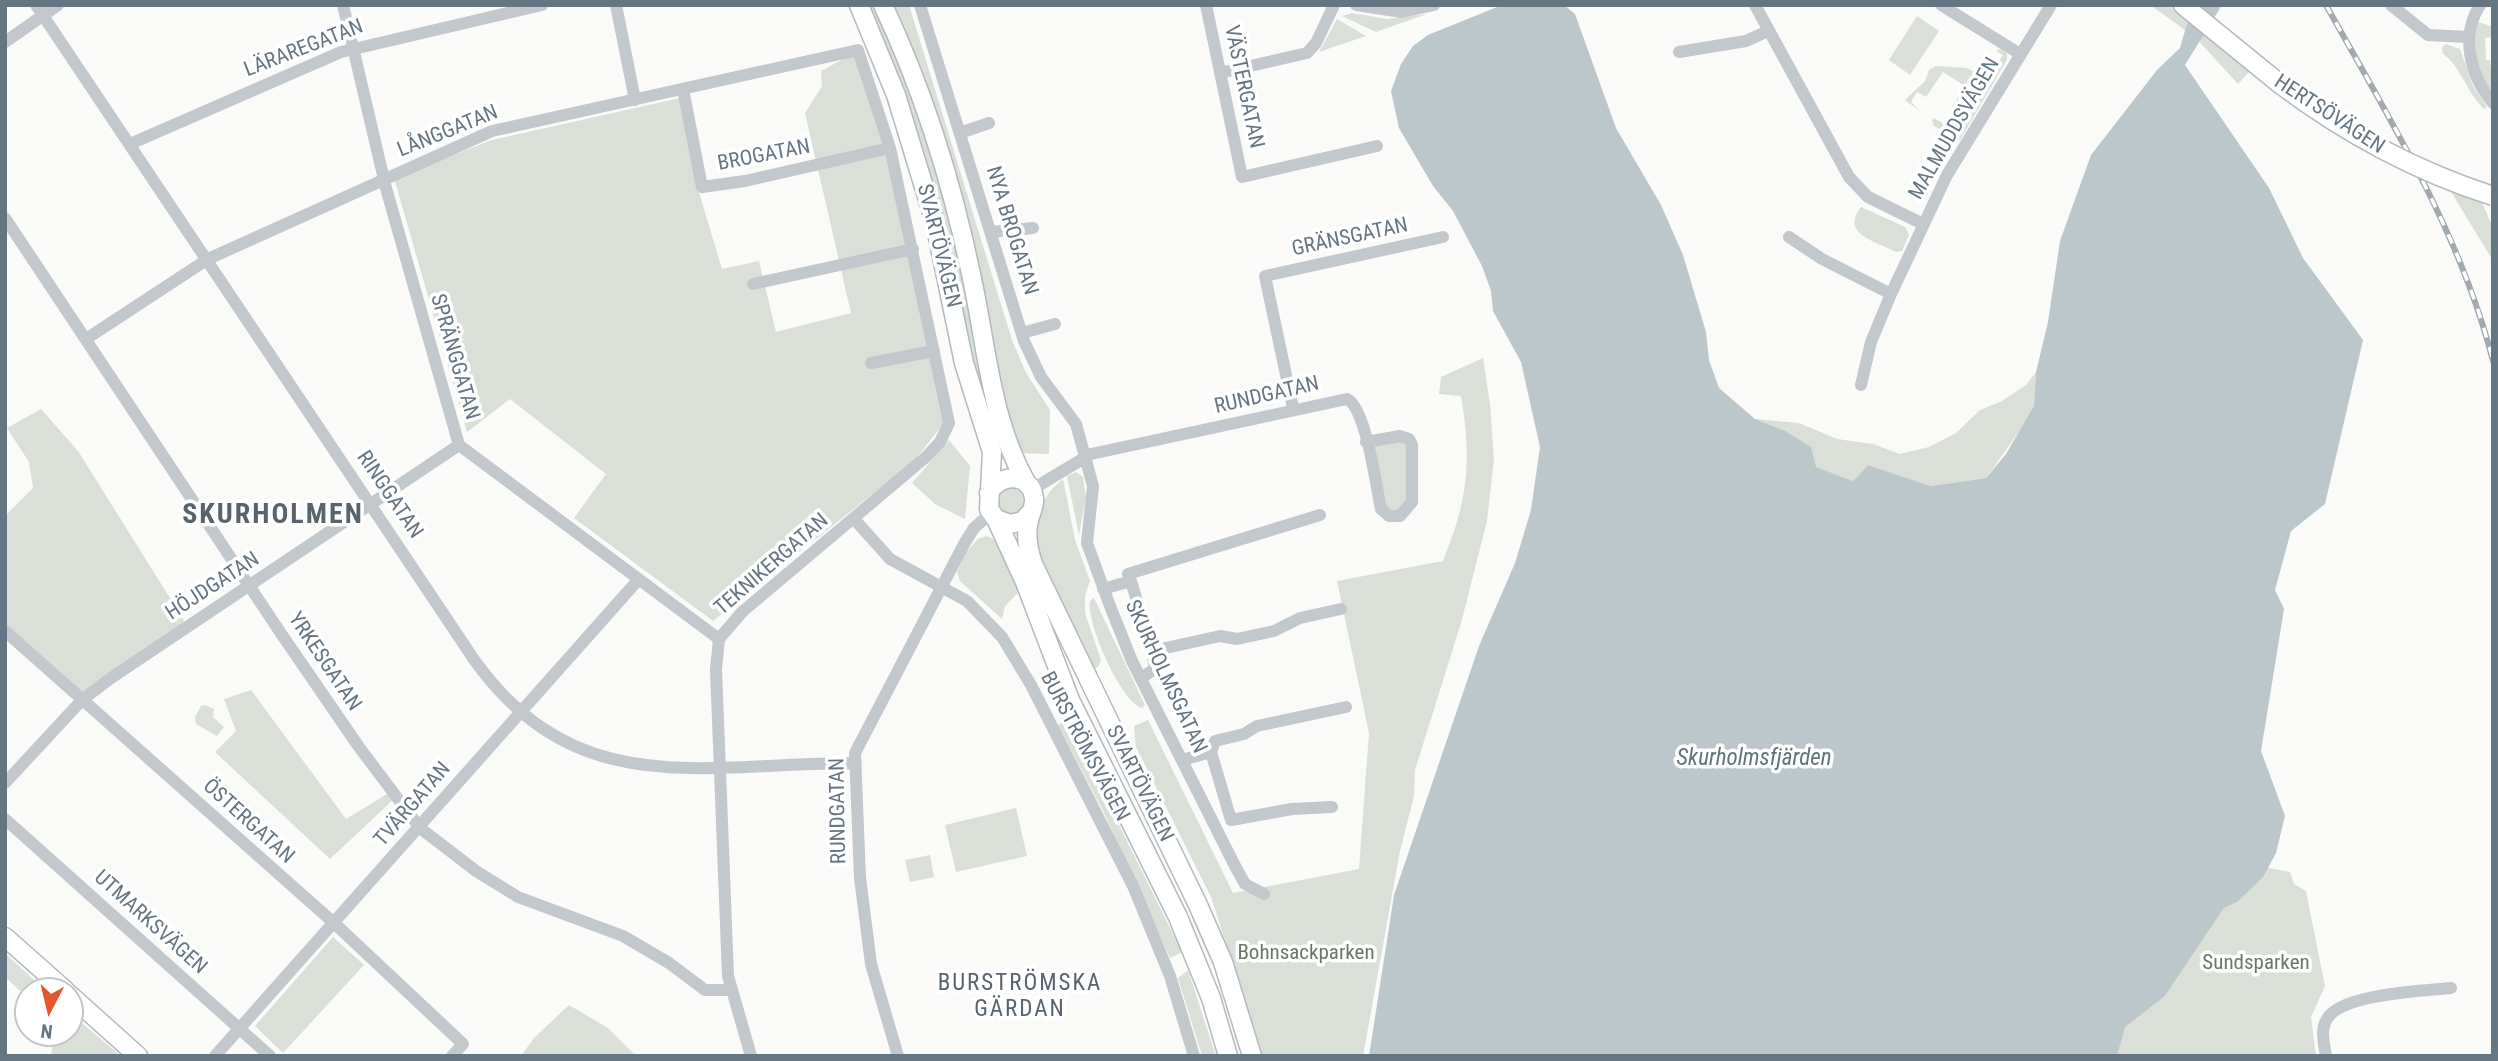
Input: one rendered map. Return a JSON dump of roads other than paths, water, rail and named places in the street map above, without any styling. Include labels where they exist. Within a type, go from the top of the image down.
[{"type":"main road","name":"SVARTÖVÄGEN","points":[[859,5],[896,95],[935,223],[964,362],[992,452],[989,493]]},
{"type":"main road","name":"SVARTÖVÄGEN","points":[[883,5],[941,159],[970,269],[1001,428],[1010,455],[1029,487]]},
{"type":"main road","name":"HERTSÖVÄGEN","points":[[2186,8],[2280,84],[2338,125],[2386,153],[2435,175],[2493,196]]},
{"type":"main road","points":[[1005,478],[1018,479],[1029,487],[1034,501],[1030,513],[1015,524],[994,516],[989,493],[995,483],[1005,478]]},
{"type":"main road","name":"SVARTÖVÄGEN","points":[[1030,513],[1027,542],[1033,564],[1203,916],[1237,999],[1252,1056]]},
{"type":"main road","name":"SVARTÖVÄGEN","points":[[994,516],[1025,582],[1044,639],[1075,712],[1178,917],[1211,998],[1228,1056]]},
{"type":"main road","points":[[5,937],[50,977]]},
{"type":"main road","points":[[84,1008],[138,1056]]},
{"type":"street","points":[[5,42],[39,10],[58,5]]},
{"type":"street","name":"SPRÄNGGATAN","points":[[343,5],[384,179],[459,445],[719,639]]},
{"type":"street","name":"LÄRAREGATAN","points":[[130,144],[353,48],[542,5]]},
{"type":"street","points":[[616,5],[635,100]]},
{"type":"street","name":"NYA BROGATAN","points":[[920,5],[1022,333],[1041,377],[1076,424],[1084,458]]},
{"type":"street","name":"VÄSTERGATAN","points":[[1206,5],[1242,177],[1377,146]]},
{"type":"street","points":[[1220,74],[1307,54],[1316,43],[1334,5]]},
{"type":"street","points":[[1356,5],[1395,12],[1434,5]]},
{"type":"street","name":"MALMUDDSVÄGEN","points":[[1755,5],[1859,190],[1923,224]]},
{"type":"street","name":"MALMUDDSVÄGEN","points":[[1941,5],[2021,54]]},
{"type":"street","name":"MALMUDDSVÄGEN","points":[[1861,385],[1871,342],[1923,224],[1954,163],[2051,5]]},
{"type":"street","points":[[2391,5],[2428,35],[2468,37]]},
{"type":"street","points":[[2480,5],[2468,37],[2479,83],[2493,103]]},
{"type":"street","name":"RINGGATAN","points":[[39,10],[475,661],[520,713],[562,742],[620,763],[667,769],[856,763]]},
{"type":"street","points":[[1679,52],[1746,41],[1768,31]]},
{"type":"street","name":"LÅNGGATAN","points":[[86,339],[208,259],[492,131],[858,50]]},
{"type":"street","name":"TEKNIKERGATAN","points":[[751,1056],[730,989],[719,767],[716,669],[719,639],[742,612],[855,520],[926,457],[946,432],[948,414],[890,148],[858,50]]},
{"type":"street","name":"BROGATAN","points":[[682,89],[702,187],[745,181],[890,148]]},
{"type":"street","points":[[960,133],[989,123]]},
{"type":"street","name":"YRKESGATAN","points":[[5,218],[359,747],[420,828],[476,872],[518,897],[630,939],[705,990],[730,989]]},
{"type":"street","points":[[991,232],[1034,228]]},
{"type":"street","name":"GRÄNSGATAN","points":[[1293,408],[1265,276],[1443,237]]},
{"type":"street","points":[[1789,237],[1822,259],[1891,294]]},
{"type":"street","points":[[753,284],[913,249]]},
{"type":"street","points":[[1022,333],[1055,324]]},
{"type":"street","points":[[871,363],[934,351]]},
{"type":"street","name":"RUNDGATAN","points":[[1029,487],[1084,458],[1342,398],[1352,401],[1360,414],[1366,443],[1381,509],[1394,517],[1405,513],[1413,490],[1413,460],[1409,439],[1399,436],[1366,443]]},
{"type":"street","name":"HÖJDGATAN","points":[[5,783],[82,700],[168,639],[251,587],[459,445]]},
{"type":"street","name":"SKURHOLMSGATAN","points":[[1084,458],[1093,486],[1087,543],[1103,589],[1141,678],[1245,884],[1264,894]]},
{"type":"street","points":[[1141,678],[1155,669],[1153,651],[1128,574],[1320,515]]},
{"type":"street","name":"RUNDGATAN","points":[[898,1056],[871,964],[860,878],[855,753],[862,735],[974,528],[994,516]]},
{"type":"street","name":"BURSTRÖMSVÄGEN","points":[[855,520],[890,559],[967,601],[988,619],[1031,685],[1137,894],[1170,976],[1194,1056]]},
{"type":"street","name":"TVÄRGATAN","points":[[215,1056],[639,579]]},
{"type":"street","points":[[1103,589],[1131,581]]},
{"type":"street","points":[[1153,651],[1220,636],[1237,639],[1300,618],[1341,609]]},
{"type":"street","name":"ÖSTERGATAN","points":[[5,631],[334,923],[463,1044],[452,1056]]},
{"type":"street","points":[[1332,807],[1292,809],[1234,821],[1227,808],[1211,752],[1215,741],[1244,734],[1257,726],[1346,707]]},
{"type":"street","points":[[1182,760],[1211,752]]},
{"type":"street","points":[[1209,814],[1227,808]]},
{"type":"street","name":"UTMARKSVÄGEN","points":[[5,819],[270,1056]]},
{"type":"street","points":[[2326,1056],[2323,1032],[2327,1018],[2342,1004],[2451,988]]},
{"type":"water","name":"Skurholmsfjärden","points":[[1502,5],[1564,5],[1575,14],[1616,128],[1661,205],[1683,255],[1706,332],[1709,360],[1719,388],[1755,419],[1785,431],[1811,447],[1816,467],[1853,481],[1868,465],[1931,486],[1986,478],[2006,454],[2034,406],[2036,372],[2048,322],[2060,241],[2091,155],[2157,70],[2180,48],[2186,27],[2199,5],[2222,5],[2185,65],[2269,188],[2303,258],[2363,340],[2325,504],[2291,531],[2275,590],[2284,609],[2261,751],[2285,816],[2276,853],[2263,877],[2237,902],[2224,908],[2165,996],[2125,1027],[2117,1056],[1369,1056],[1394,895],[1479,646],[1515,563],[1531,510],[1540,447],[1521,362],[1493,311],[1491,291],[1482,266],[1453,211],[1433,186],[1399,128],[1391,91],[1401,64],[1413,46],[1428,35]]},
{"type":"railway","points":[[2326,5],[2398,134],[2443,222],[2479,313],[2493,361]]},
{"type":"district","name":"SKURHOLMEN","points":[[273,516]]},
{"type":"district","name":"BURSTRÖMSKA GÄRDAN","points":[[1020,997]]},
{"type":"park label","name":"Bohnsackparken","points":[[1306,954]]},
{"type":"park label","name":"Sundsparken","points":[[2256,964]]}]
